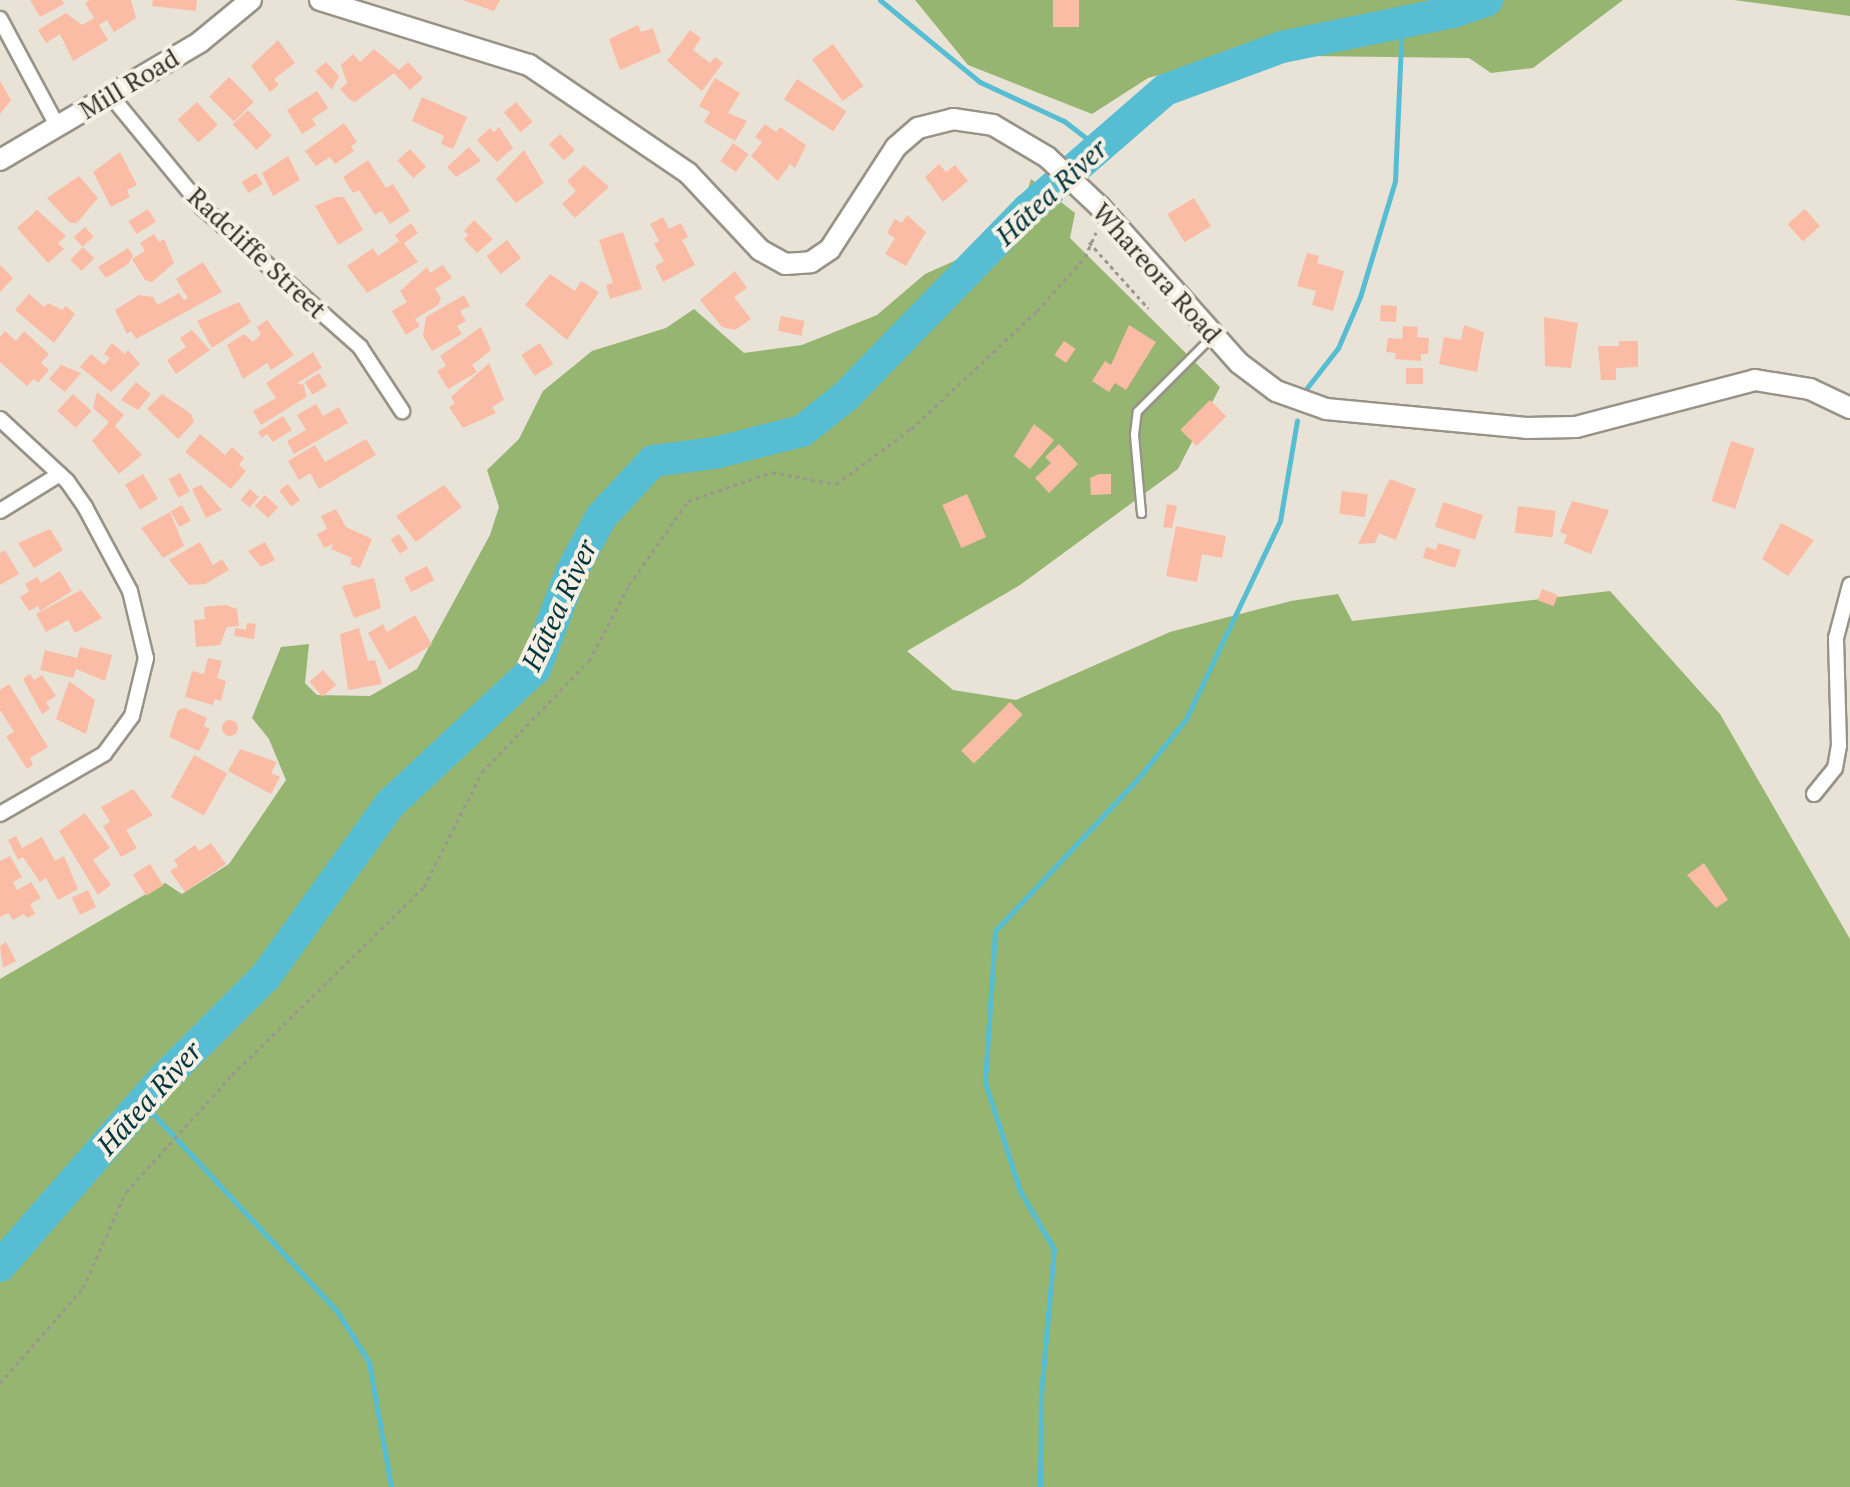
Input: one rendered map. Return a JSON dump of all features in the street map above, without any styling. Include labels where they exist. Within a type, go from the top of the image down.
[{"type":"street","name":"Mill Road","points":[[0,160],[200,42],[251,0]]},
{"type":"street","name":"Whareora Road","points":[[320,0],[529,65],[688,173],[760,250],[785,264],[811,262],[830,249],[896,147],[929,123],[982,122],[1018,136],[1047,157],[1100,207],[1213,336],[1276,391],[1359,414],[1576,427],[1755,380],[1810,389],[1850,408]]},
{"type":"street","points":[[0,19],[58,127]]},
{"type":"street","name":"Radcliffe Street","points":[[111,96],[203,208],[360,347],[402,411]]},
{"type":"street","points":[[0,419],[60,474],[85,507],[134,602],[145,647],[143,685],[132,716],[104,754],[0,814]]},
{"type":"street","points":[[0,511],[46,487],[60,474]]},
{"type":"street","points":[[1814,794],[1835,768],[1836,638],[1850,585]]},
{"type":"lane","points":[[1141,513],[1134,434],[1137,411],[1213,336]]},
{"type":"path","points":[[0,1383],[83,1288],[126,1192],[177,1135],[424,887],[482,772],[589,661],[629,585],[688,501],[772,472],[836,484],[911,429],[1037,311],[1085,257],[1089,242],[1098,231]]},
{"type":"path","points":[[1089,242],[1148,308]]},
{"type":"green space","points":[[915,0],[1623,0],[1533,68],[1491,73],[1469,58],[1236,55],[1148,78],[1092,114],[968,65]]},
{"type":"green space","points":[[1734,0],[1850,0],[1850,16]]},
{"type":"green space","points":[[1031,179],[1075,213],[1070,238],[1220,387],[1178,469],[1020,585],[907,651],[953,690],[1016,700],[1170,632],[1291,601],[1338,594],[1352,621],[1610,591],[1720,714],[1850,939],[1850,1487],[0,1487],[0,979],[165,883],[182,894],[229,864],[286,780],[269,739],[252,718],[281,647],[309,644],[305,683],[317,695],[370,696],[417,669],[490,535],[499,507],[487,470],[519,439],[543,391],[592,351],[666,328],[694,309],[744,353],[802,345],[877,315],[925,274],[961,258],[1027,192]]},
{"type":"building","points":[[30,0],[62,0],[64,4],[40,17]]},
{"type":"building","points":[[90,0],[131,0],[136,18],[114,32],[107,20],[99,25],[108,40],[73,61],[60,34],[46,43],[38,30],[66,13],[82,25],[94,18],[85,3]]},
{"type":"building","points":[[153,0],[197,0],[196,11],[152,6]]},
{"type":"building","points":[[462,0],[500,0],[494,11]]},
{"type":"building","points":[[1053,0],[1079,0],[1079,27],[1053,27]]},
{"type":"building","points":[[638,25],[641,32],[653,28],[661,52],[620,70],[609,39]]},
{"type":"building","points":[[690,30],[701,38],[693,50],[710,63],[715,57],[723,63],[702,91],[667,61]]},
{"type":"building","points":[[278,40],[295,63],[274,79],[279,85],[270,92],[251,66]]},
{"type":"building","points":[[833,44],[864,86],[843,101],[812,59]]},
{"type":"building","points":[[374,49],[399,70],[408,62],[423,78],[410,90],[394,73],[355,102],[350,100],[340,89],[347,83],[341,65],[353,54],[360,62]]},
{"type":"building","points":[[326,62],[339,76],[332,90],[315,71]]},
{"type":"building","points":[[229,77],[254,102],[234,122],[209,97]]},
{"type":"building","points":[[715,78],[740,93],[728,113],[747,121],[735,141],[704,122],[710,112],[699,106]]},
{"type":"building","points":[[797,79],[846,111],[833,131],[784,99]]},
{"type":"building","points":[[0,81],[11,100],[0,114]]},
{"type":"building","points":[[317,91],[328,108],[312,119],[316,125],[302,134],[287,110]]},
{"type":"building","points":[[422,97],[467,117],[453,149],[441,144],[444,136],[412,121]]},
{"type":"building","points":[[197,102],[218,125],[198,142],[178,119]]},
{"type":"building","points":[[516,102],[533,122],[520,132],[504,112]]},
{"type":"building","points":[[248,110],[272,136],[257,150],[233,124]]},
{"type":"building","points":[[344,123],[357,142],[351,146],[354,151],[335,164],[330,157],[316,166],[305,151]]},
{"type":"building","points":[[765,124],[776,132],[780,127],[806,145],[795,168],[790,164],[778,181],[751,156],[762,142],[755,137]]},
{"type":"building","points":[[499,127],[513,148],[497,162],[477,140],[490,128],[494,132]]},
{"type":"building","points":[[560,134],[575,150],[564,160],[549,144]]},
{"type":"building","points":[[733,143],[749,154],[736,172],[720,161]]},
{"type":"building","points":[[469,147],[481,161],[456,177],[447,167]]},
{"type":"building","points":[[410,149],[426,167],[413,178],[397,160]]},
{"type":"building","points":[[524,150],[544,183],[516,203],[496,179]]},
{"type":"building","points":[[120,152],[137,185],[127,190],[130,197],[111,207],[93,172]]},
{"type":"building","points":[[288,156],[300,180],[273,196],[262,173]]},
{"type":"building","points":[[368,160],[386,188],[393,184],[410,211],[390,224],[382,211],[375,215],[359,190],[353,193],[343,177]]},
{"type":"building","points":[[939,164],[946,172],[955,165],[968,181],[943,202],[925,177]]},
{"type":"building","points":[[584,165],[609,187],[575,218],[562,204],[576,191],[567,181]]},
{"type":"building","points":[[256,173],[263,184],[248,193],[242,182]]},
{"type":"building","points":[[79,176],[98,198],[77,223],[70,223],[47,198]]},
{"type":"building","points":[[344,197],[363,230],[338,245],[315,206]]},
{"type":"building","points":[[1194,198],[1211,226],[1184,242],[1167,214]]},
{"type":"building","points":[[148,209],[156,222],[136,234],[128,221]]},
{"type":"building","points":[[1805,209],[1820,226],[1803,241],[1788,224]]},
{"type":"building","points":[[37,210],[66,236],[58,243],[64,249],[48,263],[17,228]]},
{"type":"building","points":[[907,215],[926,232],[906,266],[885,254],[895,238],[887,233],[895,219],[902,223]]},
{"type":"building","points":[[663,217],[669,229],[681,223],[688,237],[682,240],[695,265],[663,282],[655,266],[664,261],[654,244],[659,241],[650,224]]},
{"type":"building","points":[[474,220],[493,239],[477,253],[464,239],[468,235],[464,231]]},
{"type":"building","points":[[411,223],[418,233],[404,243],[418,262],[367,293],[347,266],[373,248],[378,256],[399,241],[395,235]]},
{"type":"building","points":[[85,227],[94,237],[83,247],[74,237]]},
{"type":"building","points":[[623,232],[642,289],[610,299],[606,285],[613,283],[599,240]]},
{"type":"building","points":[[154,234],[159,242],[164,239],[174,263],[152,282],[145,280],[132,259],[145,251],[140,243]]},
{"type":"building","points":[[507,240],[521,258],[501,274],[487,256]]},
{"type":"building","points":[[83,247],[94,258],[82,271],[70,260]]},
{"type":"building","points":[[128,248],[133,256],[128,264],[106,278],[98,267]]},
{"type":"building","points":[[1307,253],[1319,256],[1317,263],[1344,271],[1333,311],[1312,305],[1316,291],[1297,286]]},
{"type":"building","points":[[203,262],[222,292],[136,339],[131,331],[127,334],[115,310],[139,295],[153,297],[158,305],[179,293],[184,300],[188,298],[176,279]]},
{"type":"building","points":[[0,265],[13,278],[0,292]]},
{"type":"building","points":[[443,265],[452,278],[435,289],[441,298],[438,305],[415,319],[420,326],[406,335],[392,311],[407,302],[400,291],[427,267],[430,273]]},
{"type":"building","points":[[735,271],[747,288],[734,297],[751,319],[735,330],[722,327],[700,300]]},
{"type":"building","points":[[550,274],[575,291],[581,281],[599,292],[567,340],[525,305]]},
{"type":"building","points":[[29,294],[44,307],[48,303],[62,310],[66,306],[75,314],[54,343],[15,310]]},
{"type":"building","points":[[464,295],[470,306],[460,311],[466,321],[457,326],[462,334],[432,351],[423,336],[426,317]]},
{"type":"building","points":[[239,302],[251,322],[212,348],[197,321]]},
{"type":"building","points":[[1381,305],[1397,306],[1396,322],[1380,321]]},
{"type":"building","points":[[781,316],[804,321],[801,336],[778,331]]},
{"type":"building","points":[[1544,317],[1578,323],[1571,368],[1545,366]]},
{"type":"building","points":[[267,320],[294,355],[271,370],[267,363],[243,379],[227,345],[244,334],[253,342],[261,334],[257,327]]},
{"type":"building","points":[[1129,325],[1156,342],[1126,390],[1115,383],[1109,392],[1092,381],[1105,361],[1111,365]]},
{"type":"building","points":[[1464,325],[1484,332],[1477,372],[1439,364],[1444,337],[1461,340]]},
{"type":"building","points":[[1403,326],[1418,327],[1417,337],[1429,338],[1428,354],[1421,354],[1421,361],[1395,359],[1396,353],[1386,352],[1388,338],[1402,339]]},
{"type":"building","points":[[481,327],[491,350],[472,365],[477,372],[448,389],[437,371],[446,366],[440,356]]},
{"type":"building","points":[[192,330],[210,350],[176,374],[167,360],[186,347],[180,338]]},
{"type":"building","points":[[5,331],[16,341],[24,331],[49,354],[41,363],[49,370],[38,383],[34,379],[27,386],[0,362],[0,337]]},
{"type":"building","points":[[1064,341],[1076,349],[1066,363],[1054,355]]},
{"type":"building","points":[[1619,341],[1638,341],[1638,367],[1616,368],[1616,380],[1601,380],[1598,346],[1619,346]]},
{"type":"building","points":[[112,343],[125,354],[128,350],[140,364],[111,392],[80,367],[91,354],[104,365],[110,358],[104,354]]},
{"type":"building","points":[[540,343],[553,364],[535,376],[521,355]]},
{"type":"building","points":[[313,352],[322,368],[297,383],[304,385],[306,397],[261,425],[253,411],[276,398],[266,383]]},
{"type":"building","points":[[489,363],[504,400],[492,407],[496,413],[463,428],[449,407],[455,403],[451,397]]},
{"type":"building","points":[[61,365],[81,373],[65,392],[49,379]]},
{"type":"building","points":[[1406,368],[1423,368],[1423,384],[1406,384]]},
{"type":"building","points":[[319,373],[327,386],[313,395],[305,382]]},
{"type":"building","points":[[136,382],[151,394],[138,410],[121,400]]},
{"type":"building","points":[[97,392],[124,415],[115,426],[142,455],[119,474],[92,441],[109,422],[93,408]]},
{"type":"building","points":[[73,394],[91,411],[76,428],[57,411]]},
{"type":"building","points":[[162,394],[191,414],[194,422],[178,439],[147,409]]},
{"type":"building","points":[[1210,400],[1226,416],[1197,446],[1180,430]]},
{"type":"building","points":[[316,404],[323,416],[339,407],[348,423],[294,454],[287,441],[306,430],[297,415]]},
{"type":"building","points":[[283,416],[292,430],[273,442],[267,434],[262,438],[258,432]]},
{"type":"building","points":[[1034,424],[1054,440],[1030,469],[1014,456]]},
{"type":"building","points":[[200,434],[225,455],[232,447],[244,458],[239,465],[246,471],[231,489],[185,452]]},
{"type":"building","points":[[366,439],[376,455],[319,489],[310,473],[299,480],[288,461],[315,445],[325,462]]},
{"type":"building","points":[[1731,441],[1755,449],[1735,509],[1712,501]]},
{"type":"building","points":[[1059,444],[1078,464],[1049,493],[1035,478],[1051,463],[1045,457]]},
{"type":"building","points":[[180,473],[190,492],[178,498],[169,479]]},
{"type":"building","points":[[143,474],[158,499],[140,510],[125,485]]},
{"type":"building","points":[[1111,474],[1111,494],[1091,495],[1090,478]]},
{"type":"building","points":[[1390,479],[1416,489],[1396,540],[1379,533],[1375,543],[1358,544]]},
{"type":"building","points":[[288,484],[300,500],[291,507],[279,491]]},
{"type":"building","points":[[201,485],[222,510],[206,518],[192,489]]},
{"type":"building","points":[[444,485],[462,507],[416,542],[396,516]]},
{"type":"building","points":[[250,489],[259,497],[250,507],[241,499]]},
{"type":"building","points":[[1342,491],[1368,494],[1365,517],[1339,514]]},
{"type":"building","points":[[967,494],[986,537],[961,548],[942,505]]},
{"type":"building","points":[[265,495],[278,507],[268,518],[255,506]]},
{"type":"building","points":[[1572,501],[1609,510],[1591,554],[1564,543],[1567,535],[1560,532]]},
{"type":"building","points":[[1443,502],[1483,515],[1475,540],[1435,527]]},
{"type":"building","points":[[1167,504],[1177,506],[1172,528],[1163,527]]},
{"type":"building","points":[[182,505],[191,521],[179,527],[171,511]]},
{"type":"building","points":[[1518,506],[1556,511],[1552,537],[1515,533]]},
{"type":"building","points":[[336,509],[346,527],[372,539],[360,568],[350,564],[352,558],[331,549],[333,544],[324,548],[317,534],[327,529],[321,516]]},
{"type":"building","points":[[170,512],[184,546],[163,558],[141,528]]},
{"type":"building","points":[[1781,523],[1814,540],[1788,576],[1762,559]]},
{"type":"building","points":[[1176,526],[1226,536],[1222,558],[1202,554],[1197,582],[1166,576]]},
{"type":"building","points":[[50,529],[63,550],[34,568],[18,543]]},
{"type":"building","points":[[399,534],[408,548],[400,554],[391,539]]},
{"type":"building","points":[[200,542],[213,565],[222,559],[229,570],[205,584],[189,585],[169,560]]},
{"type":"building","points":[[265,542],[275,560],[261,567],[248,551]]},
{"type":"building","points":[[1438,543],[1461,550],[1455,568],[1423,558],[1426,547],[1436,550]]},
{"type":"building","points":[[5,550],[19,574],[0,585],[0,553]]},
{"type":"building","points":[[427,566],[434,580],[411,592],[404,578]]},
{"type":"building","points":[[60,571],[72,591],[40,611],[38,606],[29,611],[20,597],[29,591],[25,584],[37,577],[41,583]]},
{"type":"building","points":[[374,578],[381,608],[354,618],[342,586]]},
{"type":"building","points":[[1542,589],[1558,595],[1554,606],[1538,600]]},
{"type":"building","points":[[81,590],[102,618],[75,633],[68,620],[46,632],[36,614]]},
{"type":"building","points":[[226,605],[237,609],[239,626],[227,627],[220,645],[196,647],[194,620],[205,619],[204,607]]},
{"type":"building","points":[[415,615],[432,645],[389,670],[368,633],[383,624],[387,632]]},
{"type":"building","points":[[247,623],[256,624],[254,639],[234,636],[235,628],[246,630]]},
{"type":"building","points":[[359,628],[368,661],[375,660],[382,684],[348,690],[340,634]]},
{"type":"building","points":[[80,647],[112,655],[105,681],[76,669],[73,678],[40,670],[45,650],[77,658]]},
{"type":"building","points":[[208,658],[222,661],[217,678],[226,681],[221,701],[215,699],[213,705],[185,697],[192,671],[204,674]]},
{"type":"building","points":[[323,670],[336,685],[323,697],[309,682]]},
{"type":"building","points":[[30,674],[34,680],[42,675],[56,696],[46,702],[50,709],[42,714],[23,679]]},
{"type":"building","points":[[69,681],[95,700],[86,734],[56,719]]},
{"type":"building","points":[[9,684],[48,747],[30,758],[33,765],[27,769],[6,736],[14,732],[0,710],[0,690]]},
{"type":"building","points":[[1010,702],[1023,715],[974,764],[961,751]]},
{"type":"building","points":[[185,708],[207,718],[204,726],[210,729],[199,751],[169,737],[178,710]]},
{"type":"building","points":[[227,720],[233,720],[238,728],[236,734],[227,736],[222,731],[222,725]]},
{"type":"building","points":[[240,749],[277,762],[271,773],[280,777],[271,794],[228,771]]},
{"type":"building","points":[[194,755],[227,773],[204,815],[171,797]]},
{"type":"building","points":[[133,789],[153,815],[126,830],[137,848],[121,857],[103,826],[110,822],[101,807]]},
{"type":"building","points":[[85,813],[110,848],[93,860],[111,885],[98,895],[59,831]]},
{"type":"building","points":[[16,836],[22,848],[42,837],[55,861],[64,856],[78,889],[58,900],[46,878],[40,882],[23,857],[18,860],[8,840]]},
{"type":"building","points":[[211,843],[226,864],[185,892],[170,871],[178,866],[174,860],[195,845],[199,851]]},
{"type":"building","points":[[10,856],[22,877],[13,882],[17,890],[31,882],[41,898],[30,904],[35,914],[27,918],[24,914],[13,920],[8,913],[0,917],[0,861]]},
{"type":"building","points":[[1704,863],[1728,900],[1716,908],[1687,875]]},
{"type":"building","points":[[150,864],[163,885],[146,896],[133,875]]},
{"type":"building","points":[[88,890],[96,907],[80,915],[72,898]]},
{"type":"building","points":[[6,942],[16,961],[3,968],[0,946]]},
{"type":"waterway","points":[[880,0],[980,82],[1064,121],[1099,148]]},
{"type":"waterway","name":"Hātea River","points":[[0,1266],[165,1077],[266,976],[390,804],[535,669],[571,573],[601,517],[653,461],[715,453],[802,431],[846,396],[1027,210],[1165,90],[1282,47],[1453,12],[1487,0]]},
{"type":"waterway","points":[[1306,389],[1338,348],[1360,297],[1395,181],[1402,22]]},
{"type":"waterway","points":[[1040,1487],[1041,1394],[1054,1249],[1020,1191],[985,1082],[995,931],[1136,781],[1186,719],[1280,521],[1297,420]]},
{"type":"waterway","points":[[143,1103],[337,1311],[369,1362],[391,1487]]}]
